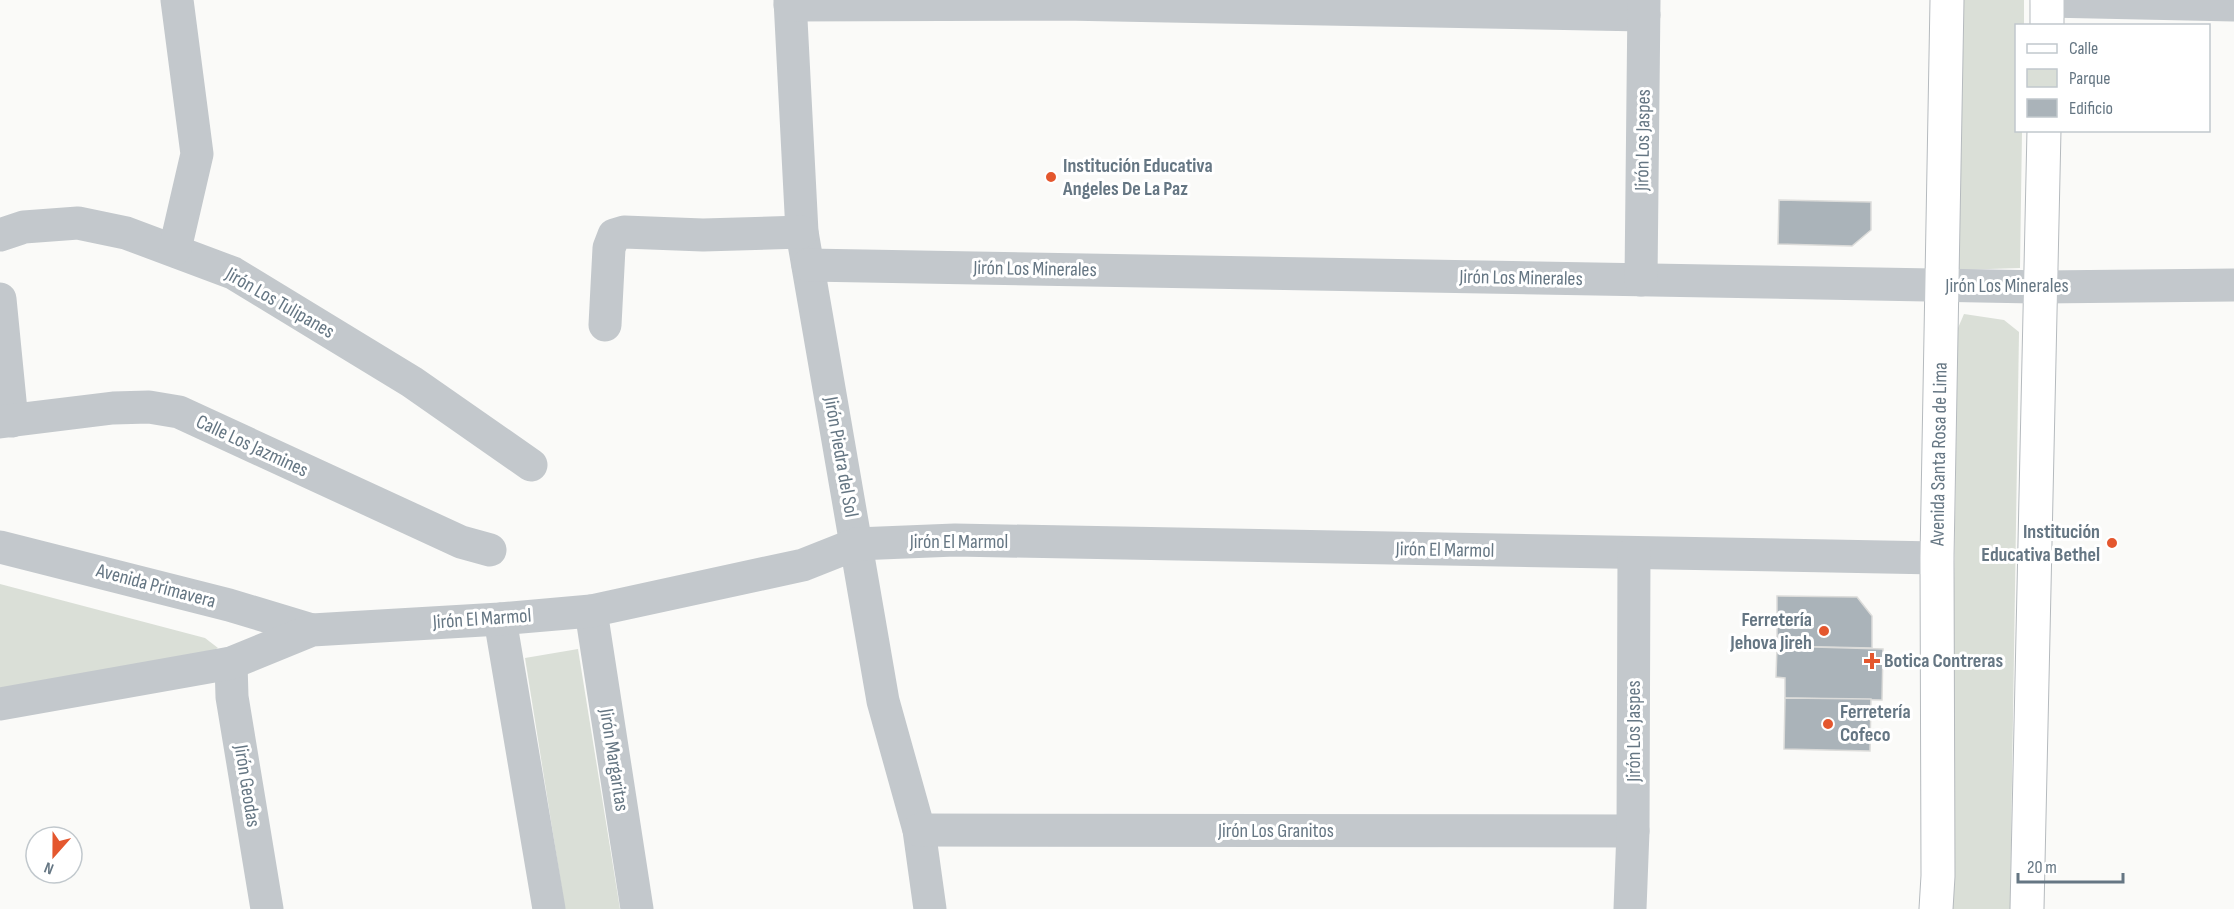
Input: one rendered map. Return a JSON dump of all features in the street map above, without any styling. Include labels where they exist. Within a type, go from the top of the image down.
[{"type":"main road","name":"Avenida Santa Rosa de Lima","points":[[1936,909],[1938,876],[1937,558],[1947,0]]},
{"type":"main road","points":[[2047,0],[2047,24]]},
{"type":"main road","points":[[2027,909],[2044,132]]},
{"type":"street","points":[[175,249],[197,154],[177,0]]},
{"type":"street","points":[[2047,0],[2234,5]]},
{"type":"street","points":[[790,2],[1644,7]]},
{"type":"street","name":"Jirón Piedra del Sol","points":[[790,2],[802,232],[883,701],[919,830],[930,909]]},
{"type":"street","name":"Jirón Los Jaspes","points":[[1641,280],[1644,7]]},
{"type":"street","name":"Jirón Los Tulipanes","points":[[0,235],[24,227],[78,223],[126,233],[175,249],[243,279],[412,382],[531,465]]},
{"type":"street","points":[[605,325],[609,248],[614,235],[624,232],[703,235],[802,232]]},
{"type":"street","name":"Jirón Los Minerales","points":[[808,266],[2041,287],[2234,285]]},
{"type":"street","points":[[0,299],[6,422]]},
{"type":"street","name":"Calle Los Jazmines","points":[[6,422],[113,408],[149,407],[179,412],[461,542],[490,550]]},
{"type":"street","name":"Jirón El Marmol","points":[[0,704],[231,663],[312,630],[500,619],[591,610],[803,565],[856,544],[956,540],[1937,558]]},
{"type":"street","name":"Avenida Primavera","points":[[0,547],[229,605],[312,630]]},
{"type":"street","name":"Jirón Los Jaspes","points":[[1630,909],[1633,831],[1634,553]]},
{"type":"street","name":"Jirón Margaritas","points":[[591,610],[637,909]]},
{"type":"street","points":[[500,619],[549,909]]},
{"type":"street","name":"Jirón Geodas","points":[[231,663],[232,697],[267,909]]},
{"type":"street","name":"Jirón Los Granitos","points":[[919,830],[1633,831]]},
{"type":"green space","points":[[1964,0],[2024,0],[2024,24],[2015,24],[2015,132],[2022,132],[2020,268],[1959,270]]},
{"type":"green space","points":[[1964,314],[2004,320],[2019,332],[2010,909],[1949,909],[1958,328]]},
{"type":"green space","points":[[0,584],[205,638],[218,648],[192,661],[0,695]]},
{"type":"green space","points":[[578,649],[620,909],[565,909],[525,658]]},
{"type":"building","points":[[1779,200],[1871,202],[1871,230],[1852,246],[1778,244]]},
{"type":"building","name":"Ferretería Jehova Jireh","points":[[1777,596],[1857,597],[1872,616],[1872,648],[1777,646]]},
{"type":"building","points":[[1777,646],[1883,649],[1882,700],[1785,698],[1785,678],[1776,677]]},
{"type":"building","name":"Ferretería Cofeco","points":[[1785,698],[1871,699],[1870,751],[1784,749]]},
{"type":"place","name":"Institución Educativa Angeles De La Paz","points":[[1051,177]]},
{"type":"place","name":"Institución Educativa Bethel","points":[[2112,543]]},
{"type":"place","name":"Ferretería Jehova Jireh","points":[[1824,631]]},
{"type":"place","name":"Botica Contreras","points":[[1872,661]]},
{"type":"place","name":"Ferretería Cofeco","points":[[1828,724]]}]
